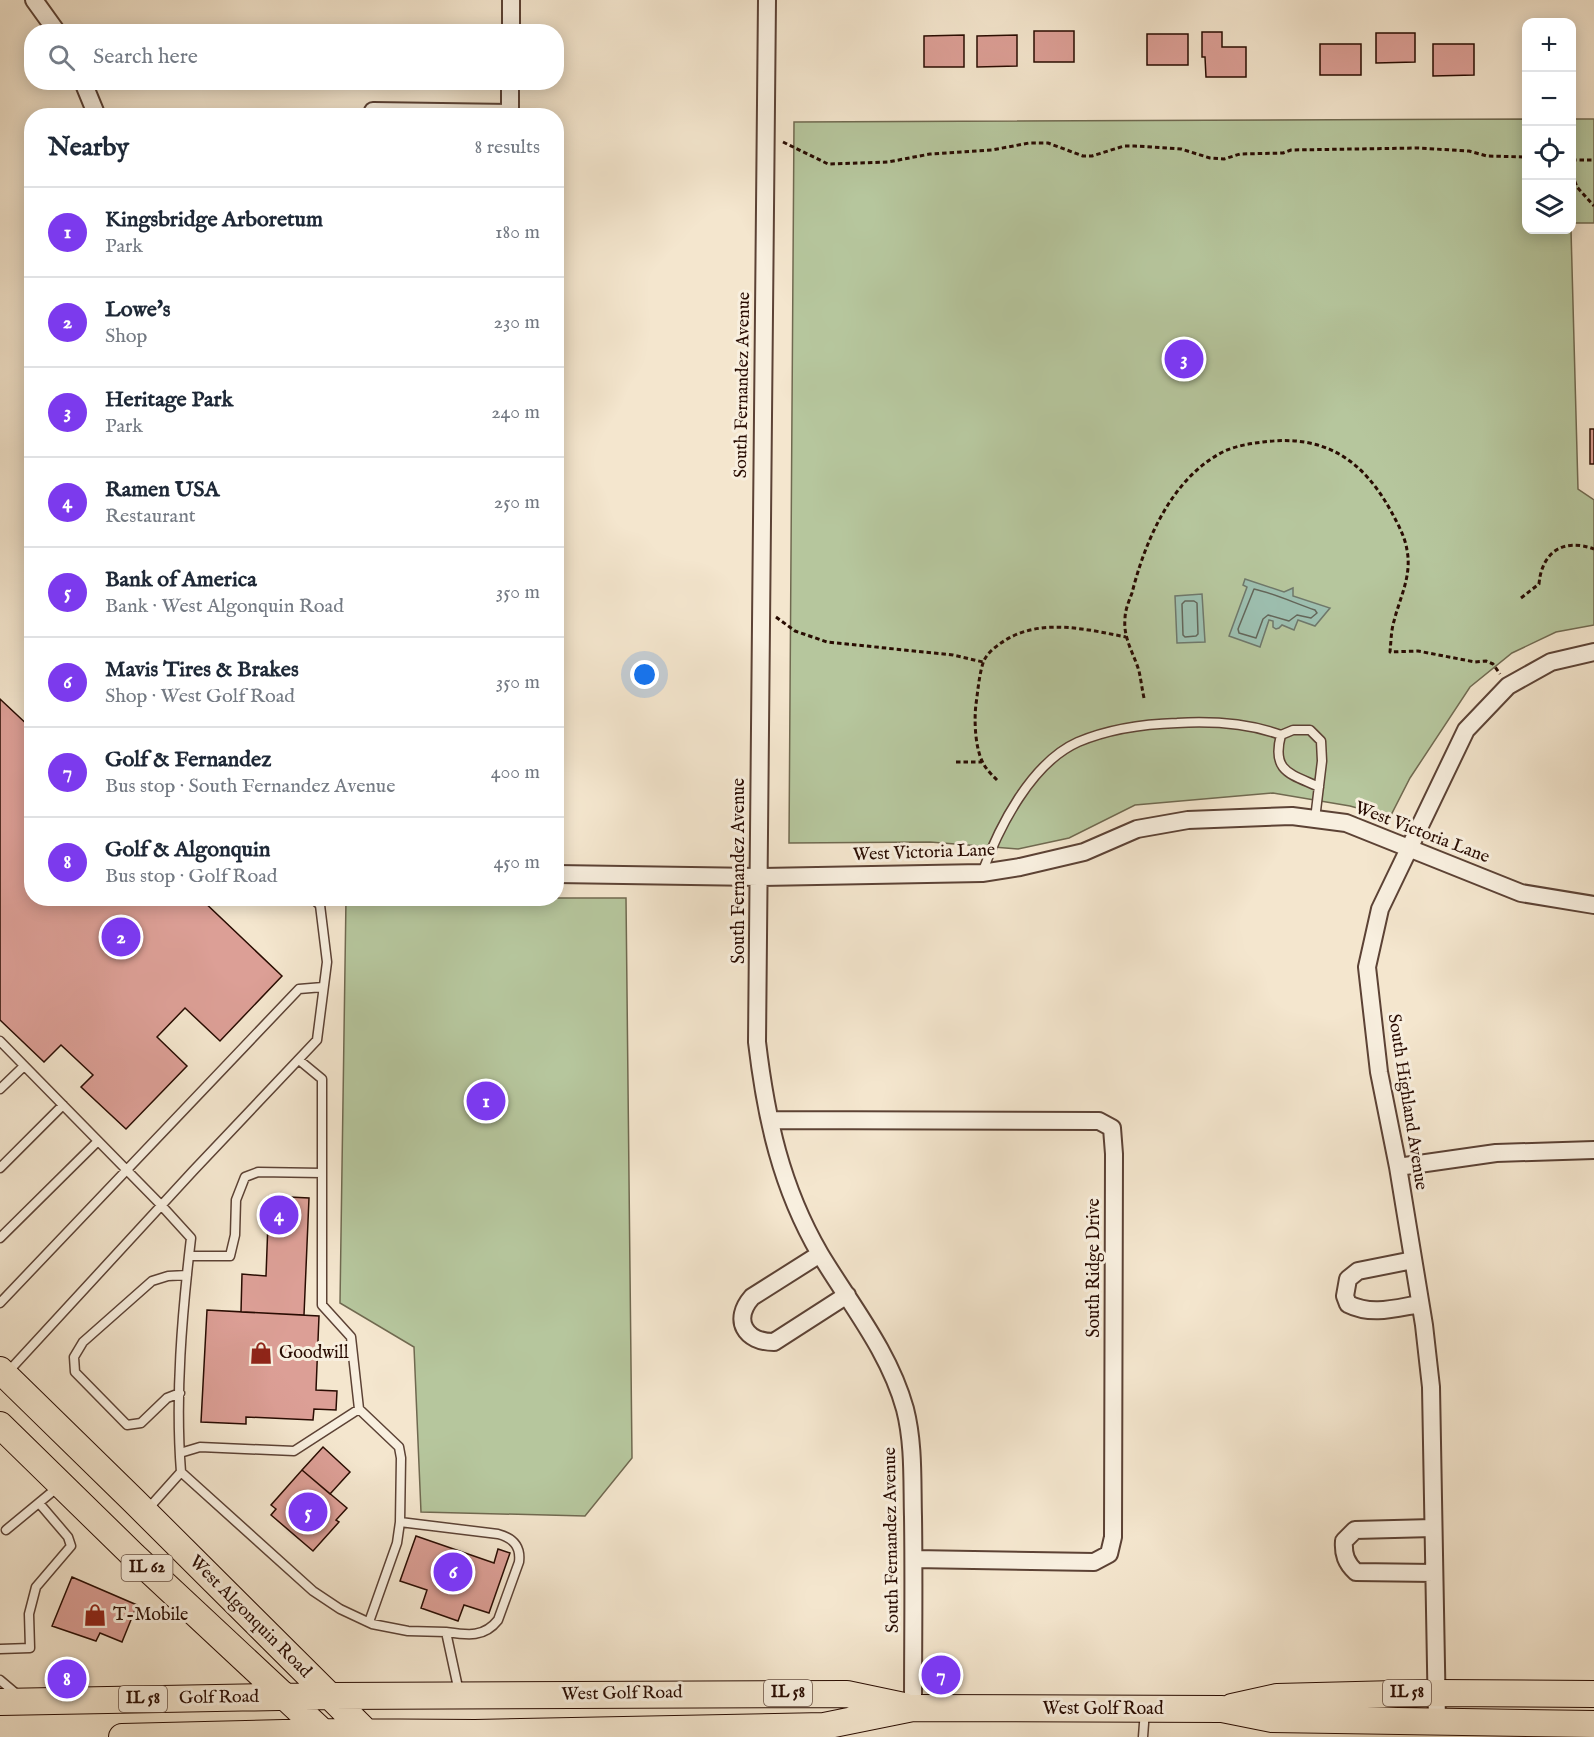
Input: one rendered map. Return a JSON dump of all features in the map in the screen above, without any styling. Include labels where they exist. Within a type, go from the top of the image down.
[{"type":"main road","name":"West Algonquin Road","points":[[2,1373],[369,1735]]},
{"type":"main road","name":"West Algonquin Road","points":[[0,1425],[134,1556],[325,1735]]},
{"type":"main road","name":"West Golf Road","points":[[1222,1709],[1277,1696],[1436,1692],[1594,1694]]},
{"type":"main road","name":"West Golf Road","points":[[330,1696],[848,1694],[913,1708]]},
{"type":"main road","name":"Golf Road","points":[[0,1702],[330,1696]]},
{"type":"main road","name":"West Golf Road","points":[[325,1735],[472,1735],[824,1726],[913,1708],[1222,1709],[1272,1719],[1594,1725]]},
{"type":"main road","name":"Golf Road","points":[[122,1737],[325,1735]]},
{"type":"street","points":[[34,0],[51,24]]},
{"type":"street","points":[[511,0],[511,24]]},
{"type":"street","name":"South Fernandez Avenue","points":[[766,0],[757,1042],[762,1083],[780,1164],[795,1205],[820,1254],[847,1294],[887,1362],[905,1409],[912,1454],[913,1708]]},
{"type":"street","points":[[87,90],[94,108]]},
{"type":"street","points":[[510,90],[510,108]]},
{"type":"street","name":"South Highland Avenue","points":[[1437,1721],[1431,1387],[1398,1167],[1379,1072],[1367,967],[1380,909],[1407,848],[1466,730],[1508,686],[1551,662],[1594,652]]},
{"type":"street","name":"West Victoria Lane","points":[[564,874],[758,877],[982,873],[1084,852],[1137,829],[1188,820],[1292,816],[1346,823],[1521,893],[1594,905]]},
{"type":"street","name":"South Ridge Drive","points":[[770,1120],[1099,1121],[1112,1128],[1113,1536],[1109,1554],[1094,1562],[914,1559]]},
{"type":"street","points":[[1398,1167],[1496,1153],[1594,1150]]},
{"type":"street","points":[[820,1254],[752,1297],[746,1304],[742,1317],[744,1329],[751,1337],[761,1342],[774,1342],[847,1294]]},
{"type":"street","points":[[1413,1260],[1358,1271],[1348,1279],[1345,1296],[1348,1304],[1359,1309],[1379,1312],[1420,1304]]},
{"type":"street","points":[[1433,1528],[1355,1530],[1344,1540],[1343,1551],[1348,1565],[1356,1572],[1434,1573]]},
{"type":"lane","points":[[982,873],[991,848],[1006,819],[1024,791],[1049,762],[1077,743],[1117,729],[1154,724],[1213,721],[1268,730],[1281,735],[1293,730],[1310,730],[1321,741],[1322,760],[1315,819]]},
{"type":"lane","points":[[1281,735],[1278,748],[1279,763],[1285,771],[1319,787]]},
{"type":"lane","points":[[2,1373],[317,1040],[327,962],[320,906]]},
{"type":"lane","points":[[0,1302],[128,1171],[299,989],[324,987]]},
{"type":"lane","points":[[0,1041],[191,1238],[178,1434],[182,1472],[313,1591],[340,1610],[369,1622],[408,1630],[468,1635],[482,1634],[492,1628],[503,1609],[520,1553],[516,1544],[509,1537],[498,1534],[400,1522]]},
{"type":"lane","points":[[299,1060],[322,1079],[322,1305],[351,1337],[359,1409],[399,1447],[401,1458],[398,1543],[369,1622]]},
{"type":"lane","points":[[0,1089],[24,1066]]},
{"type":"lane","points":[[0,1168],[63,1105]]},
{"type":"lane","points":[[0,1238],[98,1141]]},
{"type":"lane","points":[[189,1256],[230,1256],[235,1235],[236,1200],[245,1177],[258,1172],[322,1173]]},
{"type":"lane","points":[[180,1393],[167,1398],[141,1424],[128,1425],[75,1372],[74,1358],[83,1342],[152,1281],[168,1276],[187,1275]]},
{"type":"lane","points":[[180,1453],[200,1447],[294,1451],[359,1409]]},
{"type":"lane","points":[[144,1513],[182,1472]]},
{"type":"lane","points":[[6,1530],[61,1485]]},
{"type":"lane","points":[[0,1649],[30,1648],[30,1614],[36,1587],[71,1546],[68,1537],[39,1503]]},
{"type":"lane","points":[[446,1632],[460,1696]]},
{"type":"lane","points":[[0,1680],[26,1702]]},
{"type":"lane","points":[[1143,1737],[1145,1709]]},
{"type":"path","points":[[765,134],[828,164],[888,162],[930,154],[992,150],[1029,143],[1048,143],[1083,156],[1092,156],[1124,146],[1135,146],[1181,149],[1210,158],[1224,159],[1240,154],[1283,153],[1291,150],[1418,148],[1469,152],[1487,156],[1522,157]]},
{"type":"path","points":[[1576,160],[1594,160]]},
{"type":"path","points":[[1574,180],[1577,187],[1594,206]]},
{"type":"path","points":[[1144,698],[1139,670],[1126,636],[1125,619],[1143,554],[1178,491],[1195,473],[1219,454],[1242,444],[1296,440],[1322,446],[1357,465],[1386,502],[1400,528],[1407,550],[1408,575],[1393,622],[1390,652],[1425,652],[1475,662],[1486,661],[1493,664],[1508,686]]},
{"type":"path","points":[[1521,598],[1539,584],[1540,571],[1552,552],[1562,547],[1582,545],[1594,549]]},
{"type":"path","points":[[775,616],[795,631],[827,642],[953,655],[984,662]]},
{"type":"path","points":[[997,780],[982,762],[976,733],[976,708],[984,662],[993,648],[1025,631],[1041,627],[1126,636]]},
{"type":"path","points":[[956,762],[982,762]]},
{"type":"shaded area","points":[[1522,119],[1522,234],[1571,234],[1578,489],[1594,500],[1594,625],[1556,632],[1512,653],[1470,687],[1410,778],[1390,817],[1350,806],[1273,793],[1135,805],[1069,838],[1018,849],[930,842],[789,843],[794,122]]},
{"type":"shaded area","points":[[1576,119],[1594,119],[1594,223],[1576,223]]},
{"type":"shaded area","points":[[564,898],[626,898],[632,1458],[585,1516],[421,1512],[414,1347],[340,1303],[346,906],[564,906]]},
{"type":"water","points":[[1245,579],[1284,592],[1293,588],[1293,596],[1330,608],[1315,626],[1298,620],[1294,630],[1282,625],[1276,629],[1273,627],[1273,621],[1269,620],[1260,647],[1229,636],[1247,587],[1243,585]]},
{"type":"water","points":[[1202,594],[1205,642],[1177,643],[1175,596]]},
{"type":"building","points":[[1034,31],[1074,31],[1074,62],[1034,62]]},
{"type":"building","points":[[1202,32],[1222,32],[1222,47],[1246,47],[1246,77],[1206,77],[1205,57],[1202,57]]},
{"type":"building","points":[[1376,33],[1415,33],[1415,62],[1376,63]]},
{"type":"building","points":[[1147,34],[1188,34],[1188,65],[1147,65]]},
{"type":"building","points":[[964,35],[964,67],[924,67],[924,36]]},
{"type":"building","points":[[1017,35],[1017,66],[977,67],[977,36]]},
{"type":"building","points":[[1320,44],[1361,44],[1361,75],[1320,75]]},
{"type":"building","points":[[1433,44],[1474,44],[1474,75],[1433,76]]},
{"type":"building","points":[[1590,429],[1594,429],[1594,464],[1590,464]]},
{"type":"building","points":[[0,699],[24,722],[24,906],[208,906],[282,976],[220,1041],[185,1008],[157,1037],[187,1066],[126,1129],[81,1087],[93,1075],[61,1045],[44,1062],[0,1020]]},
{"type":"building","points":[[269,1196],[309,1198],[304,1315],[241,1312],[242,1274],[266,1276]]},
{"type":"building","name":"Goodwill","points":[[207,1310],[319,1316],[316,1390],[337,1391],[336,1410],[314,1409],[313,1420],[246,1417],[246,1424],[201,1422]]},
{"type":"building","points":[[323,1447],[350,1472],[330,1494],[302,1470]]},
{"type":"building","points":[[302,1470],[347,1508],[336,1520],[339,1522],[313,1551],[271,1515],[276,1509],[271,1505]]},
{"type":"building","points":[[416,1536],[494,1563],[498,1549],[510,1553],[489,1613],[464,1605],[458,1621],[421,1608],[427,1590],[400,1581]]},
{"type":"building","name":"T-Mobile","points":[[72,1577],[137,1605],[122,1642],[100,1633],[96,1641],[52,1626]]},
{"type":"place","name":"Heritage Park","points":[[1184,359]]},
{"type":"place","name":"Lowe's","points":[[121,937]]},
{"type":"place","name":"Kingsbridge Arboretum","points":[[486,1101]]},
{"type":"place","name":"Ramen USA","points":[[279,1215]]},
{"type":"place","name":"Goodwill","points":[[261,1353]]},
{"type":"place","name":"Bank of America","points":[[308,1512]]},
{"type":"place","name":"Mavis Tires & Brakes","points":[[453,1572]]},
{"type":"place","name":"T-Mobile","points":[[95,1615]]},
{"type":"place","name":"Golf & Fernandez","points":[[941,1675]]},
{"type":"place","name":"Golf & Algonquin","points":[[67,1679]]}]
